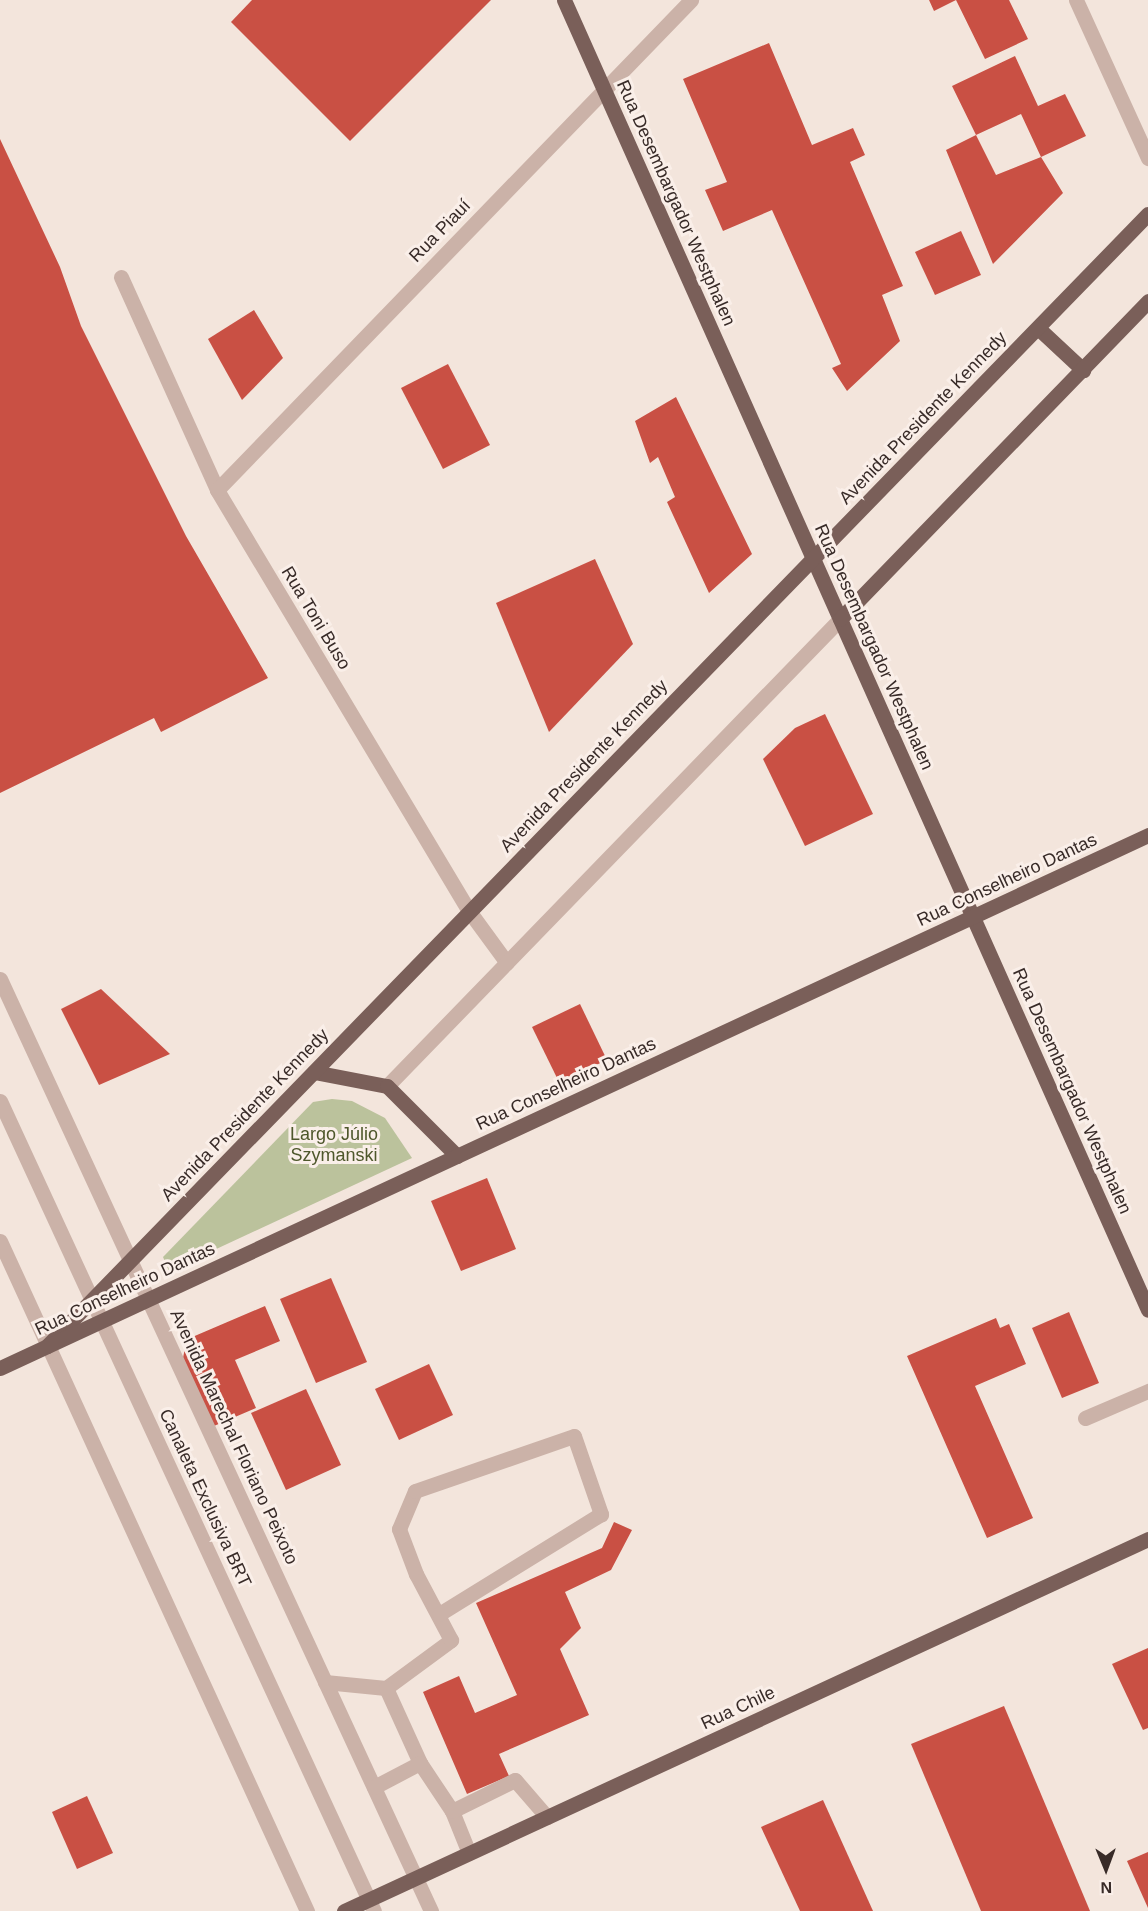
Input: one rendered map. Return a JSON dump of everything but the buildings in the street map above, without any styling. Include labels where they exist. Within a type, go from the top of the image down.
[{"type":"main road","name":"Rua Desembargador Westphalen","points":[[564,0],[1148,1310]]},
{"type":"main road","name":"Avenida Presidente Kennedy","points":[[47,1346],[814,560],[1148,214]]},
{"type":"main road","points":[[840,619],[1148,301]]},
{"type":"main road","points":[[1038,328],[1083,370]]},
{"type":"main road","name":"Rua Conselheiro Dantas","points":[[0,1368],[1148,835]]},
{"type":"main road","points":[[314,1072],[387,1086],[457,1156]]},
{"type":"main road","name":"Rua Chile","points":[[344,1911],[371,1905],[416,1878],[469,1853],[1148,1539]]},
{"type":"street","name":"Rua Piauí","points":[[217,489],[691,0]]},
{"type":"street","points":[[1076,0],[1148,158]]},
{"type":"street","name":"Rua Toni Buso","points":[[121,277],[217,489],[469,911],[507,963]]},
{"type":"street","points":[[387,1086],[840,619]]},
{"type":"street","name":"Avenida Marechal Floriano Peixoto","points":[[0,979],[431,1911]]},
{"type":"street","name":"Canaleta Exclusiva BRT","points":[[0,1101],[371,1905]]},
{"type":"street","points":[[0,1241],[307,1911]]},
{"type":"street","points":[[1085,1418],[1148,1390]]},
{"type":"street","points":[[325,1682],[386,1688],[451,1640],[416,1574],[399,1529],[415,1491],[574,1436],[601,1514],[439,1614]]},
{"type":"street","points":[[386,1688],[420,1763],[453,1811],[469,1853]]},
{"type":"street","points":[[374,1787],[420,1763]]},
{"type":"street","points":[[453,1811],[515,1780],[547,1817]]},
{"type":"green space","name":"Largo Júlio Szymanski","points":[[332,1099],[352,1101],[385,1118],[412,1158],[169,1271],[163,1257],[313,1102]]}]
